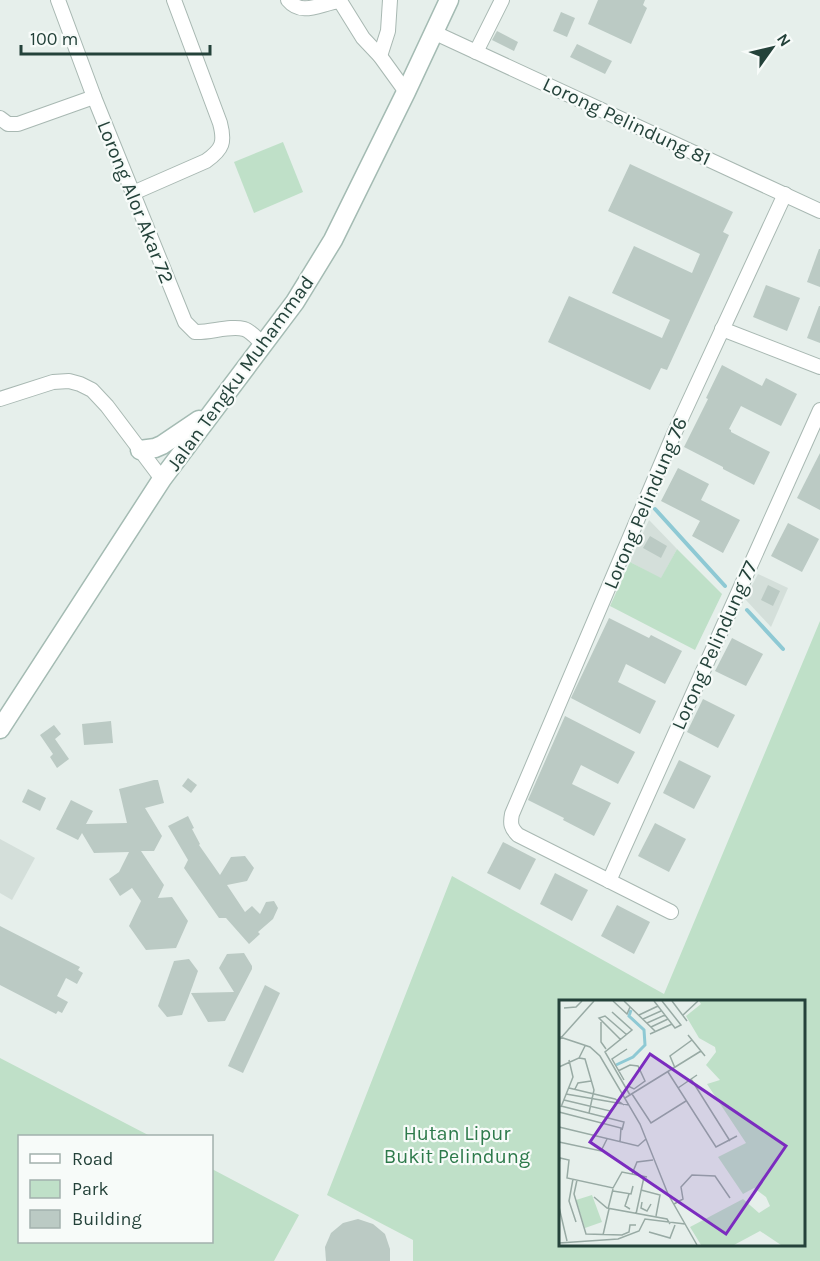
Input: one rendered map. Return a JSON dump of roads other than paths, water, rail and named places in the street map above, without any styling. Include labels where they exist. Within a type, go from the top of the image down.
[{"type":"main road","name":"Jalan Tengku Muhammad","points":[[0,729],[162,479],[295,302],[333,240],[449,0]]},
{"type":"main road","points":[[140,450],[162,446],[215,408]]},
{"type":"street","name":"Lorong Alor Akar 72","points":[[58,0],[94,97],[185,322],[195,332],[203,333],[236,328],[246,329],[263,344]]},
{"type":"street","points":[[133,193],[206,160],[217,153],[222,144],[223,134],[220,123],[174,0]]},
{"type":"street","points":[[288,0],[296,8],[304,9],[340,1],[363,38],[380,56],[406,92]]},
{"type":"street","points":[[380,56],[388,31],[390,0]]},
{"type":"street","points":[[476,52],[502,0]]},
{"type":"street","name":"Lorong Pelindung 81","points":[[433,32],[820,211]]},
{"type":"street","points":[[0,118],[8,124],[18,123],[94,97]]},
{"type":"street","name":"Lorong Pelindung 76","points":[[609,881],[518,835],[510,823],[512,814],[673,436],[785,194]]},
{"type":"street","points":[[722,329],[820,367]]},
{"type":"street","points":[[0,399],[53,382],[69,381],[80,384],[92,390],[107,406],[162,479]]},
{"type":"street","name":"Lorong Pelindung 77","points":[[609,881],[820,410]]},
{"type":"street","points":[[609,881],[670,912]]},
{"type":"waterway","points":[[655,509],[725,586]]},
{"type":"waterway","points":[[747,610],[783,649]]},
{"type":"park label","name":"Hutan Lipur Bukit Pelindung","points":[[457,1144]]}]
